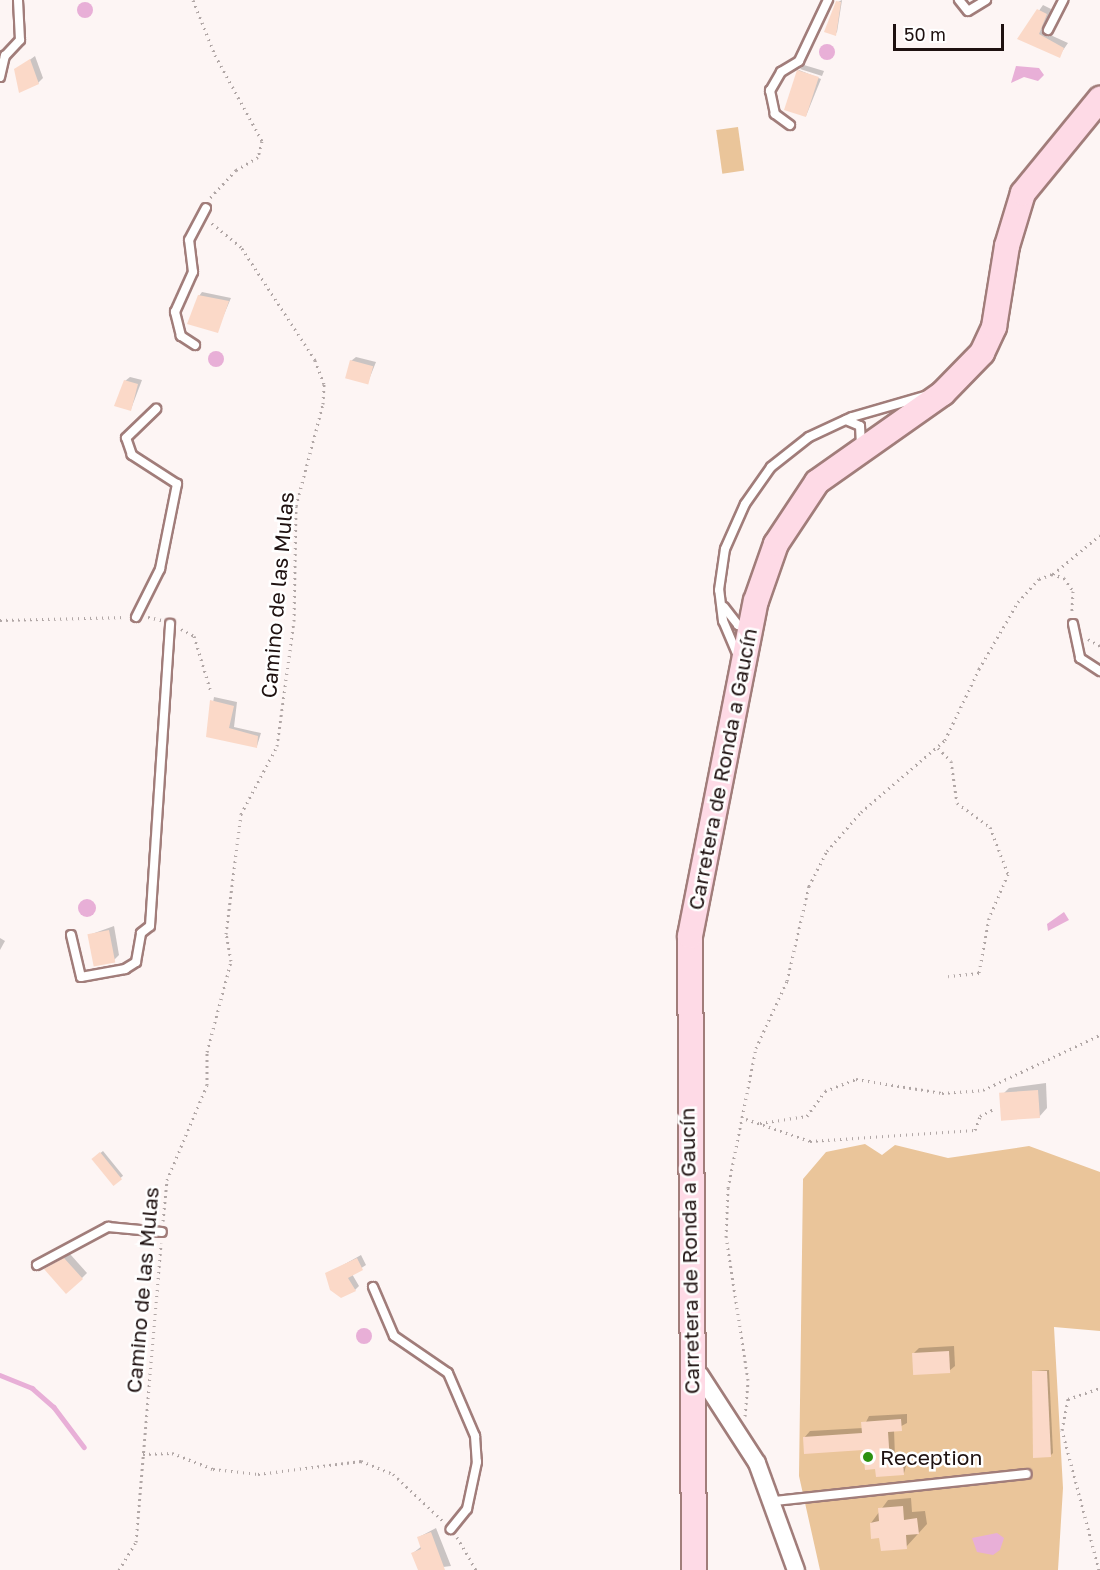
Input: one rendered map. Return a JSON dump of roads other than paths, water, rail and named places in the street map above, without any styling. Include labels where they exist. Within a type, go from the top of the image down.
[{"type":"main road","name":"Carretera de Ronda a Gaucín","points":[[694,1570],[690,1372],[690,936],[751,625],[776,544],[794,513],[817,482],[860,447],[943,393],[967,373],[994,327],[1007,246],[1023,194],[1100,99]]},
{"type":"street","points":[[690,1372],[700,1375],[734,1424],[774,1501],[796,1570]]},
{"type":"lane","points":[[0,77],[5,56],[20,40],[18,0]]},
{"type":"lane","points":[[790,125],[775,114],[770,91],[781,72],[799,61],[828,0]]},
{"type":"lane","points":[[959,0],[968,11],[986,0]]},
{"type":"lane","points":[[1048,30],[1063,0]]},
{"type":"lane","points":[[195,345],[182,336],[175,312],[193,272],[189,240],[206,213]]},
{"type":"lane","points":[[740,673],[720,598],[725,549],[758,485],[771,467],[809,437],[846,420],[943,393]]},
{"type":"lane","points":[[136,617],[160,569],[177,484],[132,455],[126,438],[156,409]]},
{"type":"lane","points":[[846,420],[860,426],[865,435],[860,447]]},
{"type":"lane","points":[[720,598],[738,625],[751,625]]},
{"type":"lane","points":[[71,935],[81,977],[125,969],[136,962],[141,933],[150,926],[170,624]]},
{"type":"lane","points":[[1073,624],[1080,658],[1100,670]]},
{"type":"lane","points":[[37,1265],[108,1227],[162,1232]]},
{"type":"lane","points":[[373,1287],[394,1336],[448,1372],[475,1436],[477,1462],[467,1509],[451,1529]]},
{"type":"lane","points":[[774,1501],[1027,1474]]},
{"type":"waterway","points":[[0,1375],[32,1388],[54,1407],[84,1447]]},
{"type":"place","name":"Reception","points":[[868,1457]]}]
